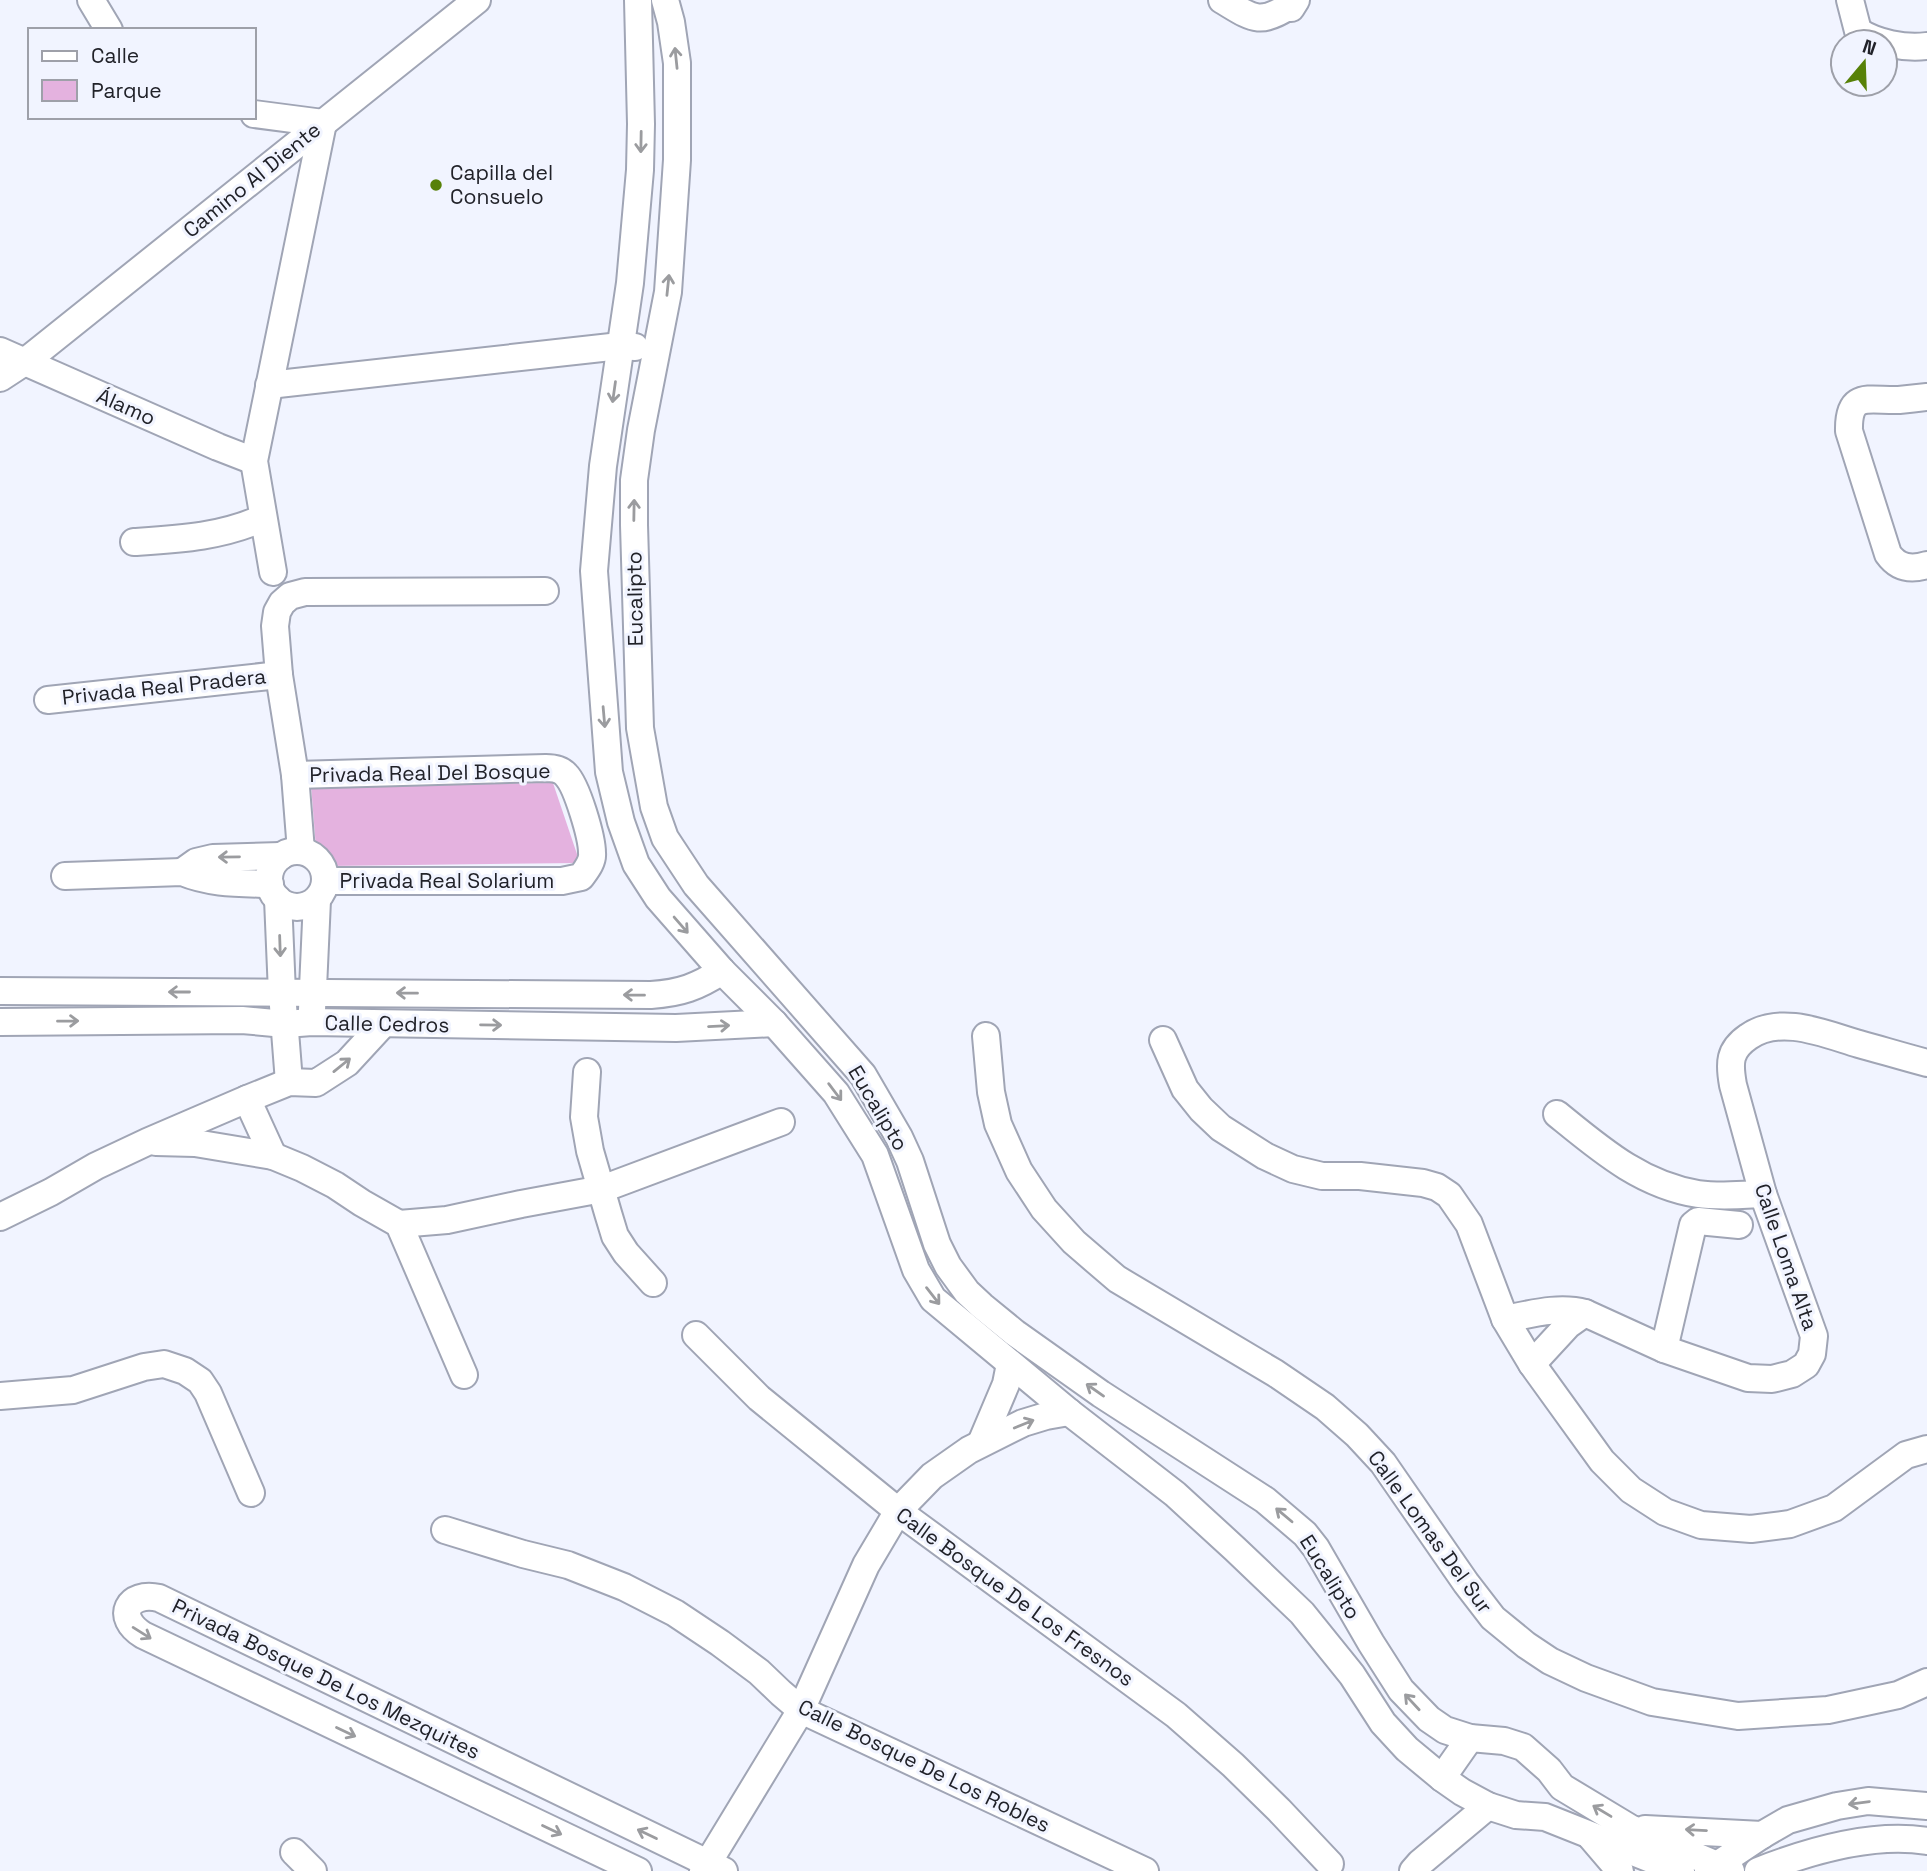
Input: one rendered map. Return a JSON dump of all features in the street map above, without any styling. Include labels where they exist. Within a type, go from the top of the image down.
[{"type":"street","points":[[91,0],[108,28]]},
{"type":"street","name":"Camino Al Diente","points":[[0,378],[26,361],[477,0]]},
{"type":"street","name":"Eucalipto","points":[[638,0],[640,170],[630,283],[603,466],[594,571],[609,772],[621,822],[636,864],[658,898],[836,1093],[875,1155],[916,1270],[933,1299],[1069,1412],[1175,1494],[1236,1549],[1303,1613],[1352,1675],[1383,1723],[1407,1749],[1442,1778],[1488,1806],[1516,1815],[1545,1817],[1681,1871]]},
{"type":"street","name":"Eucalipto","points":[[665,0],[677,63],[677,160],[668,292],[634,480],[636,651],[640,728],[654,807],[665,838],[696,885],[863,1075],[910,1161],[937,1244],[954,1275],[982,1306],[1101,1394],[1221,1470],[1282,1513],[1305,1534],[1401,1690],[1429,1719],[1445,1730],[1470,1738],[1504,1741],[1523,1748],[1549,1770],[1562,1787],[1630,1828],[1719,1869]]},
{"type":"street","points":[[1222,0],[1244,14],[1259,19],[1276,15],[1291,5],[1291,8],[1296,0]]},
{"type":"street","points":[[1850,0],[1858,31],[1870,39],[1915,48],[1927,46]]},
{"type":"street","points":[[256,114],[323,123],[254,461],[273,572]]},
{"type":"street","points":[[269,385],[620,346],[658,349]]},
{"type":"street","name":"Álamo","points":[[0,351],[254,461]]},
{"type":"street","points":[[1927,397],[1861,400],[1848,415],[1849,431],[1888,554],[1901,566],[1917,568],[1927,565]]},
{"type":"street","points":[[134,542],[215,535],[263,518]]},
{"type":"street","points":[[291,854],[295,775],[279,674],[275,626],[277,612],[282,603],[290,596],[305,592],[545,591]]},
{"type":"street","points":[[599,649],[636,651]]},
{"type":"street","name":"Privada Real Pradera","points":[[48,700],[279,674]]},
{"type":"street","name":"Privada Real Del Bosque","points":[[295,775],[549,768],[567,776],[583,811]]},
{"type":"street","name":"Privada Real Solarium","points":[[321,890],[574,879],[580,877],[591,862],[592,853],[583,811]]},
{"type":"street","points":[[289,1082],[274,891],[269,875],[273,864],[291,854]]},
{"type":"street","points":[[182,872],[203,859],[291,854],[314,856],[323,867],[312,992],[312,1022]]},
{"type":"street","points":[[65,876],[182,872],[199,879],[274,891],[286,905],[297,907],[308,906],[321,890]]},
{"type":"street","name":"Calle Cedros","points":[[0,992],[670,994],[700,985],[722,971]]},
{"type":"street","points":[[670,994],[676,1028]]},
{"type":"street","name":"Calle Cedros","points":[[0,1022],[242,1020],[285,1024],[312,1022],[676,1028],[774,1023]]},
{"type":"street","points":[[0,1217],[147,1142],[247,1099],[289,1082],[316,1083],[346,1063],[383,1024]]},
{"type":"street","name":"Calle Loma Alta","points":[[1504,1319],[1562,1309],[1585,1313],[1664,1349],[1748,1378],[1772,1379],[1792,1374],[1806,1365],[1812,1354],[1814,1336],[1763,1194],[1733,1085],[1730,1069],[1732,1054],[1739,1043],[1753,1033],[1766,1028],[1785,1026],[1927,1063]]},
{"type":"street","name":"Calle Lomas Del Sur","points":[[986,1036],[991,1092],[998,1124],[1019,1171],[1051,1217],[1074,1242],[1117,1279],[1275,1373],[1325,1407],[1357,1435],[1383,1463],[1493,1619],[1526,1645],[1550,1661],[1586,1678],[1651,1702],[1738,1716],[1828,1710],[1898,1695],[1927,1682]]},
{"type":"street","points":[[1163,1040],[1185,1089],[1201,1109],[1221,1128],[1265,1156],[1293,1169],[1322,1176],[1360,1176],[1423,1183],[1437,1187],[1448,1195],[1469,1224],[1504,1319],[1532,1364],[1602,1461],[1631,1490],[1665,1512],[1700,1525],[1751,1530],[1790,1524],[1834,1508],[1906,1455],[1927,1449]]},
{"type":"street","points":[[587,1072],[584,1117],[590,1151],[615,1236],[626,1253],[653,1283]]},
{"type":"street","points":[[247,1099],[272,1156]]},
{"type":"street","points":[[1557,1114],[1615,1160],[1658,1184],[1696,1194],[1763,1194]]},
{"type":"street","points":[[147,1142],[195,1143],[272,1156],[335,1185],[399,1224],[447,1220],[521,1203],[602,1189],[780,1122]]},
{"type":"street","points":[[1664,1349],[1693,1225],[1698,1221],[1739,1225]]},
{"type":"street","points":[[399,1224],[464,1375]]},
{"type":"street","points":[[1532,1364],[1568,1325],[1585,1313]]},
{"type":"street","name":"Calle Bosque De Los Fresnos","points":[[696,1335],[759,1398],[898,1511],[1176,1715],[1233,1765],[1330,1864]]},
{"type":"street","points":[[0,1396],[74,1390],[144,1367],[164,1364],[185,1371],[200,1381],[208,1393],[251,1493]]},
{"type":"street","points":[[981,1443],[1006,1384],[1010,1364]]},
{"type":"street","points":[[712,1869],[801,1710],[866,1565],[898,1511],[932,1476],[981,1443],[1023,1423],[1069,1412]]},
{"type":"street","name":"Calle Bosque De Los Robles","points":[[445,1530],[568,1565],[624,1587],[675,1613],[720,1643],[759,1672],[801,1710],[1146,1871]]},
{"type":"street","name":"Privada Bosque De Los Mezquites","points":[[638,1871],[143,1635],[128,1622],[128,1609],[138,1598],[159,1598],[712,1869]]},
{"type":"street","points":[[1442,1778],[1470,1738]]},
{"type":"street","points":[[1545,1817],[1562,1787]]},
{"type":"street","points":[[1719,1869],[1762,1835],[1788,1820],[1837,1806],[1868,1801],[1927,1806]]},
{"type":"street","points":[[1413,1871],[1488,1806]]},
{"type":"street","points":[[1630,1828],[1762,1835]]},
{"type":"street","points":[[1588,1833],[1620,1871]]},
{"type":"street","points":[[1758,1871],[1817,1850],[1875,1840],[1927,1841]]},
{"type":"street","points":[[294,1853],[313,1871]]},
{"type":"green space","points":[[553,783],[580,863],[328,866],[316,848],[311,785]]},
{"type":"place","name":"Capilla del Consuelo","points":[[436,185]]}]
